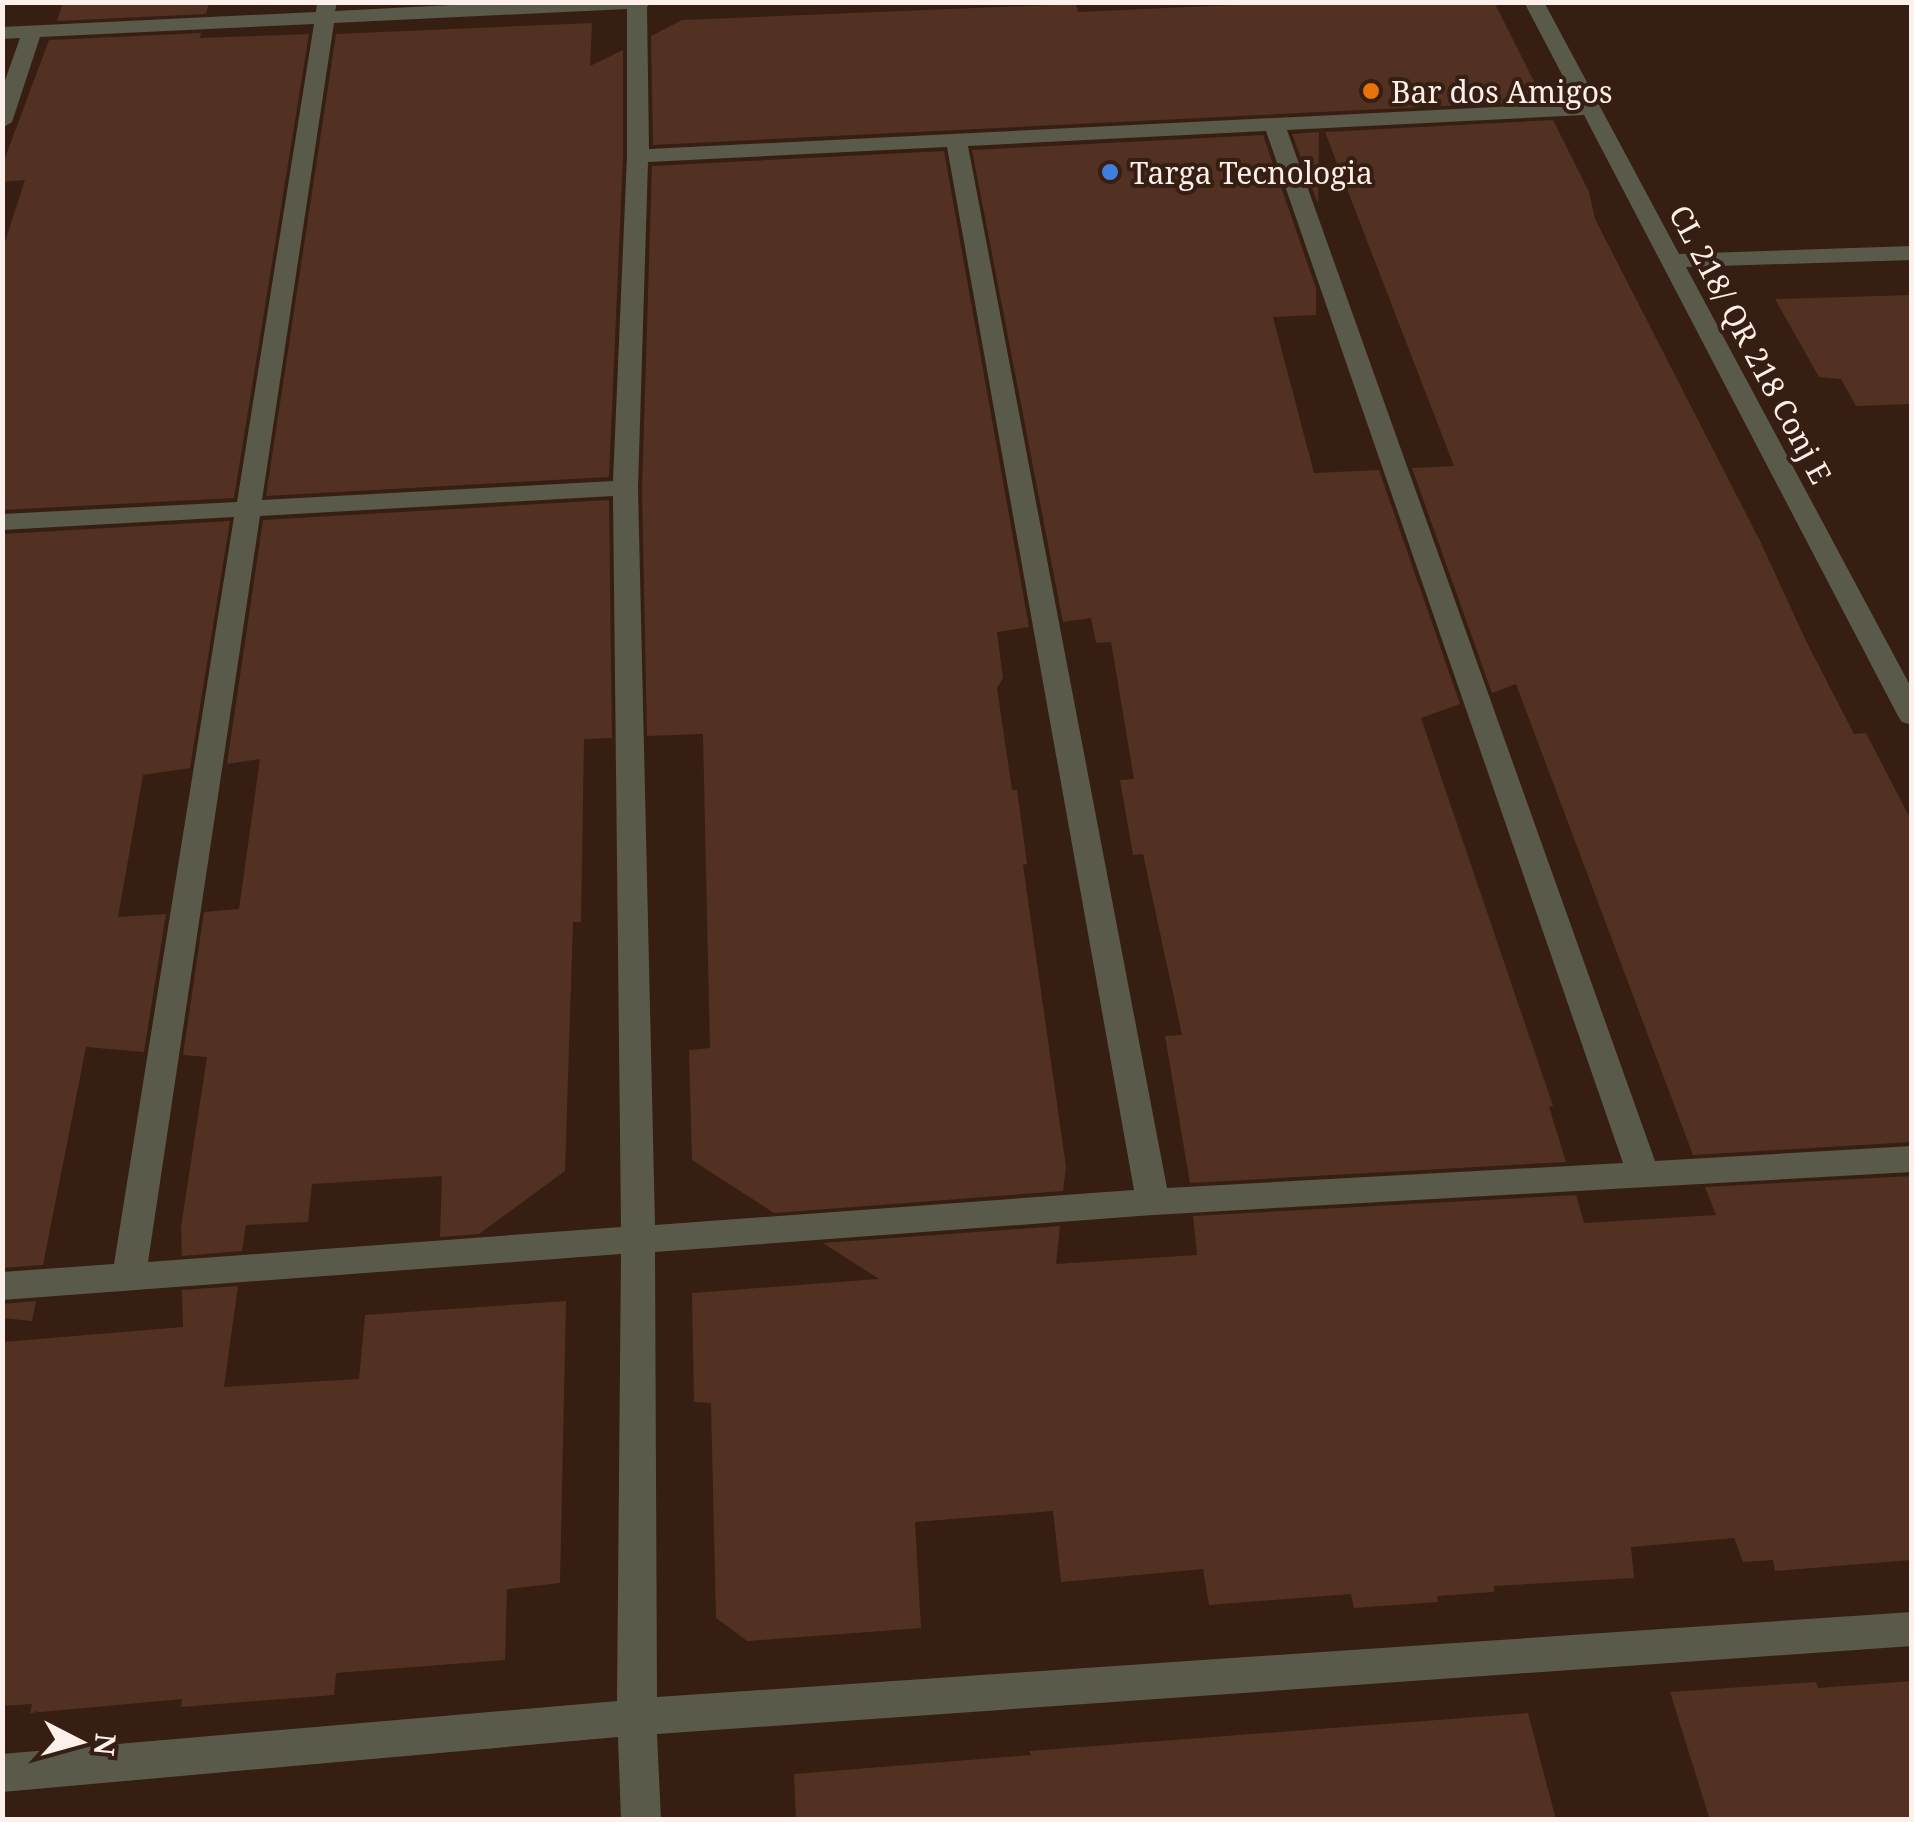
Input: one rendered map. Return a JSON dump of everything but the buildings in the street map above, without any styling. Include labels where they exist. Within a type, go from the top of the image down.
[{"type":"street","name":"CL 218/ QR 218 Conj E","points":[[1534,2],[1912,716]]},
{"type":"street","points":[[2,32],[325,10],[640,3],[625,488],[638,1239],[637,1717],[642,1820]]},
{"type":"street","points":[[129,1276],[325,10]]},
{"type":"street","points":[[2,122],[32,31]]},
{"type":"street","points":[[638,156],[1588,109]]},
{"type":"street","points":[[1274,124],[1643,1174]]},
{"type":"street","points":[[956,141],[1152,1202]]},
{"type":"street","points":[[1670,261],[1912,253]]},
{"type":"street","points":[[2,522],[625,488]]},
{"type":"street","points":[[2,1286],[1152,1202],[1912,1159]]},
{"type":"street","points":[[2,1773],[637,1717],[1912,1629]]},
{"type":"place","name":"Bar dos Amigos","points":[[1371,91]]},
{"type":"place","name":"Targa Tecnologia","points":[[1110,172]]}]
